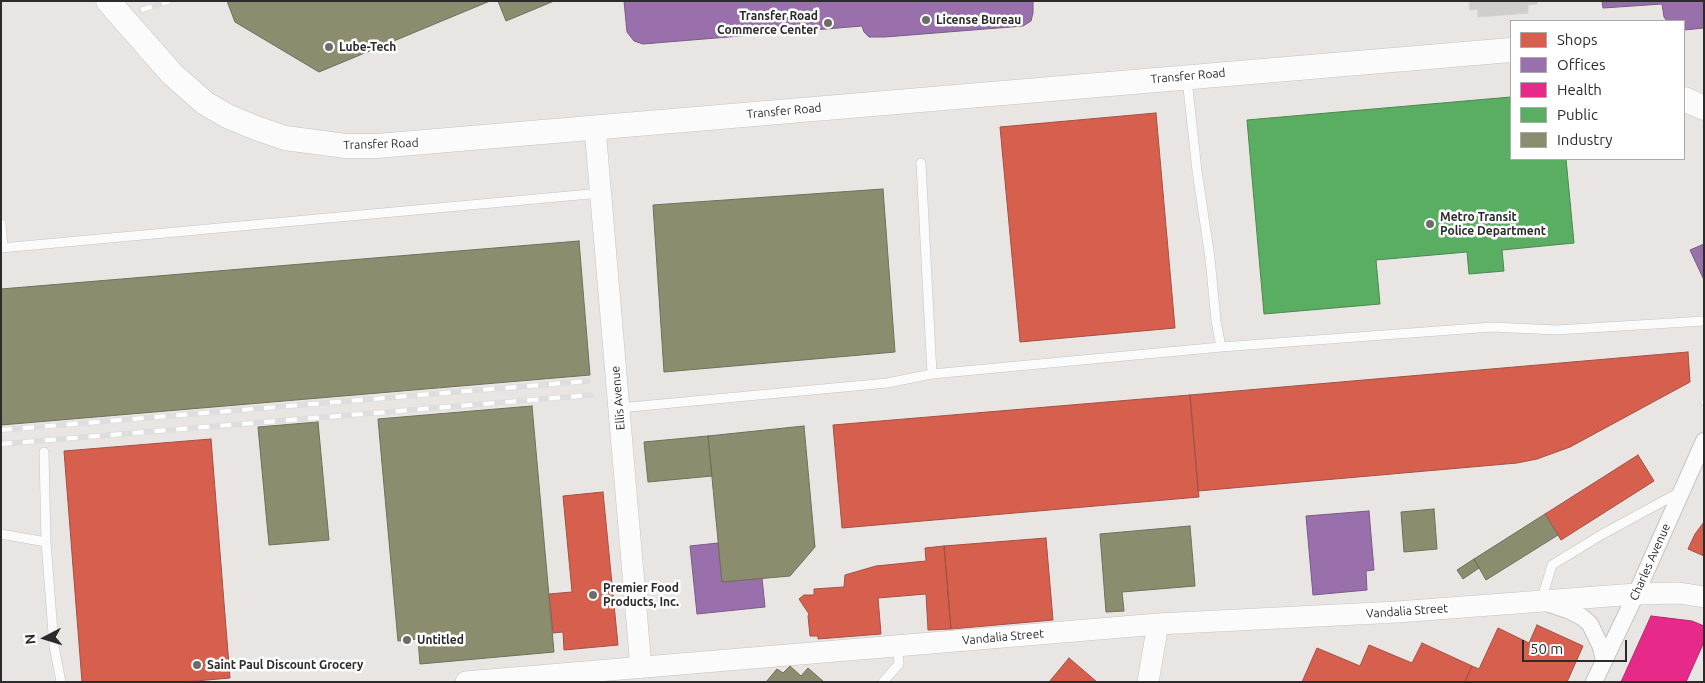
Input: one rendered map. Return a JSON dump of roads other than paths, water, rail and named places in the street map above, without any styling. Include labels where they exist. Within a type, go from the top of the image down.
[{"type":"main road","name":"Transfer Road","points":[[108,1],[172,74],[200,99],[228,116],[256,128],[315,143],[346,146],[377,146],[1186,76],[1510,50]]},
{"type":"main road","points":[[1685,99],[1704,108]]},
{"type":"street","name":"Ellis Avenue","points":[[595,128],[641,668]]},
{"type":"street","name":"Charles Avenue","points":[[1594,682],[1636,594],[1704,442]]},
{"type":"street","name":"Vandalia Street","points":[[466,682],[526,679],[1158,624],[1397,612],[1636,594],[1679,594],[1704,597]]},
{"type":"street","name":"Vandalia Street","points":[[1540,601],[1570,611],[1582,617],[1590,624],[1601,647],[1604,662]]},
{"type":"street","points":[[1148,682],[1158,624]]},
{"type":"lane","points":[[1186,76],[1197,171],[1210,258],[1216,320],[1221,347]]},
{"type":"lane","points":[[921,163],[932,374]]},
{"type":"lane","points":[[1,224],[2,248],[601,193]]},
{"type":"lane","points":[[619,408],[887,383],[932,374],[1221,347],[1492,327],[1556,330],[1704,322]]},
{"type":"lane","points":[[44,452],[46,542],[54,646],[61,682]]},
{"type":"lane","points":[[1540,601],[1552,565],[1601,535],[1680,492]]},
{"type":"lane","points":[[1,534],[46,542]]},
{"type":"lane","points":[[883,682],[898,664],[897,646]]},
{"type":"railway","points":[[141,10],[170,1]]},
{"type":"railway","points":[[1,430],[588,381]]},
{"type":"railway","points":[[1,444],[591,395]]},
{"type":"place","name":"License Bureau","points":[[926,20]]},
{"type":"place","name":"Transfer Road Commerce Center","points":[[828,23]]},
{"type":"place","name":"Lube-Tech","points":[[329,47]]},
{"type":"place","name":"Metro Transit Police Department","points":[[1430,224]]},
{"type":"place","name":"Premier Food Products, Inc.","points":[[593,595]]},
{"type":"place","name":"Untitled","points":[[407,640]]},
{"type":"place","name":"Saint Paul Discount Grocery","points":[[197,665]]}]
